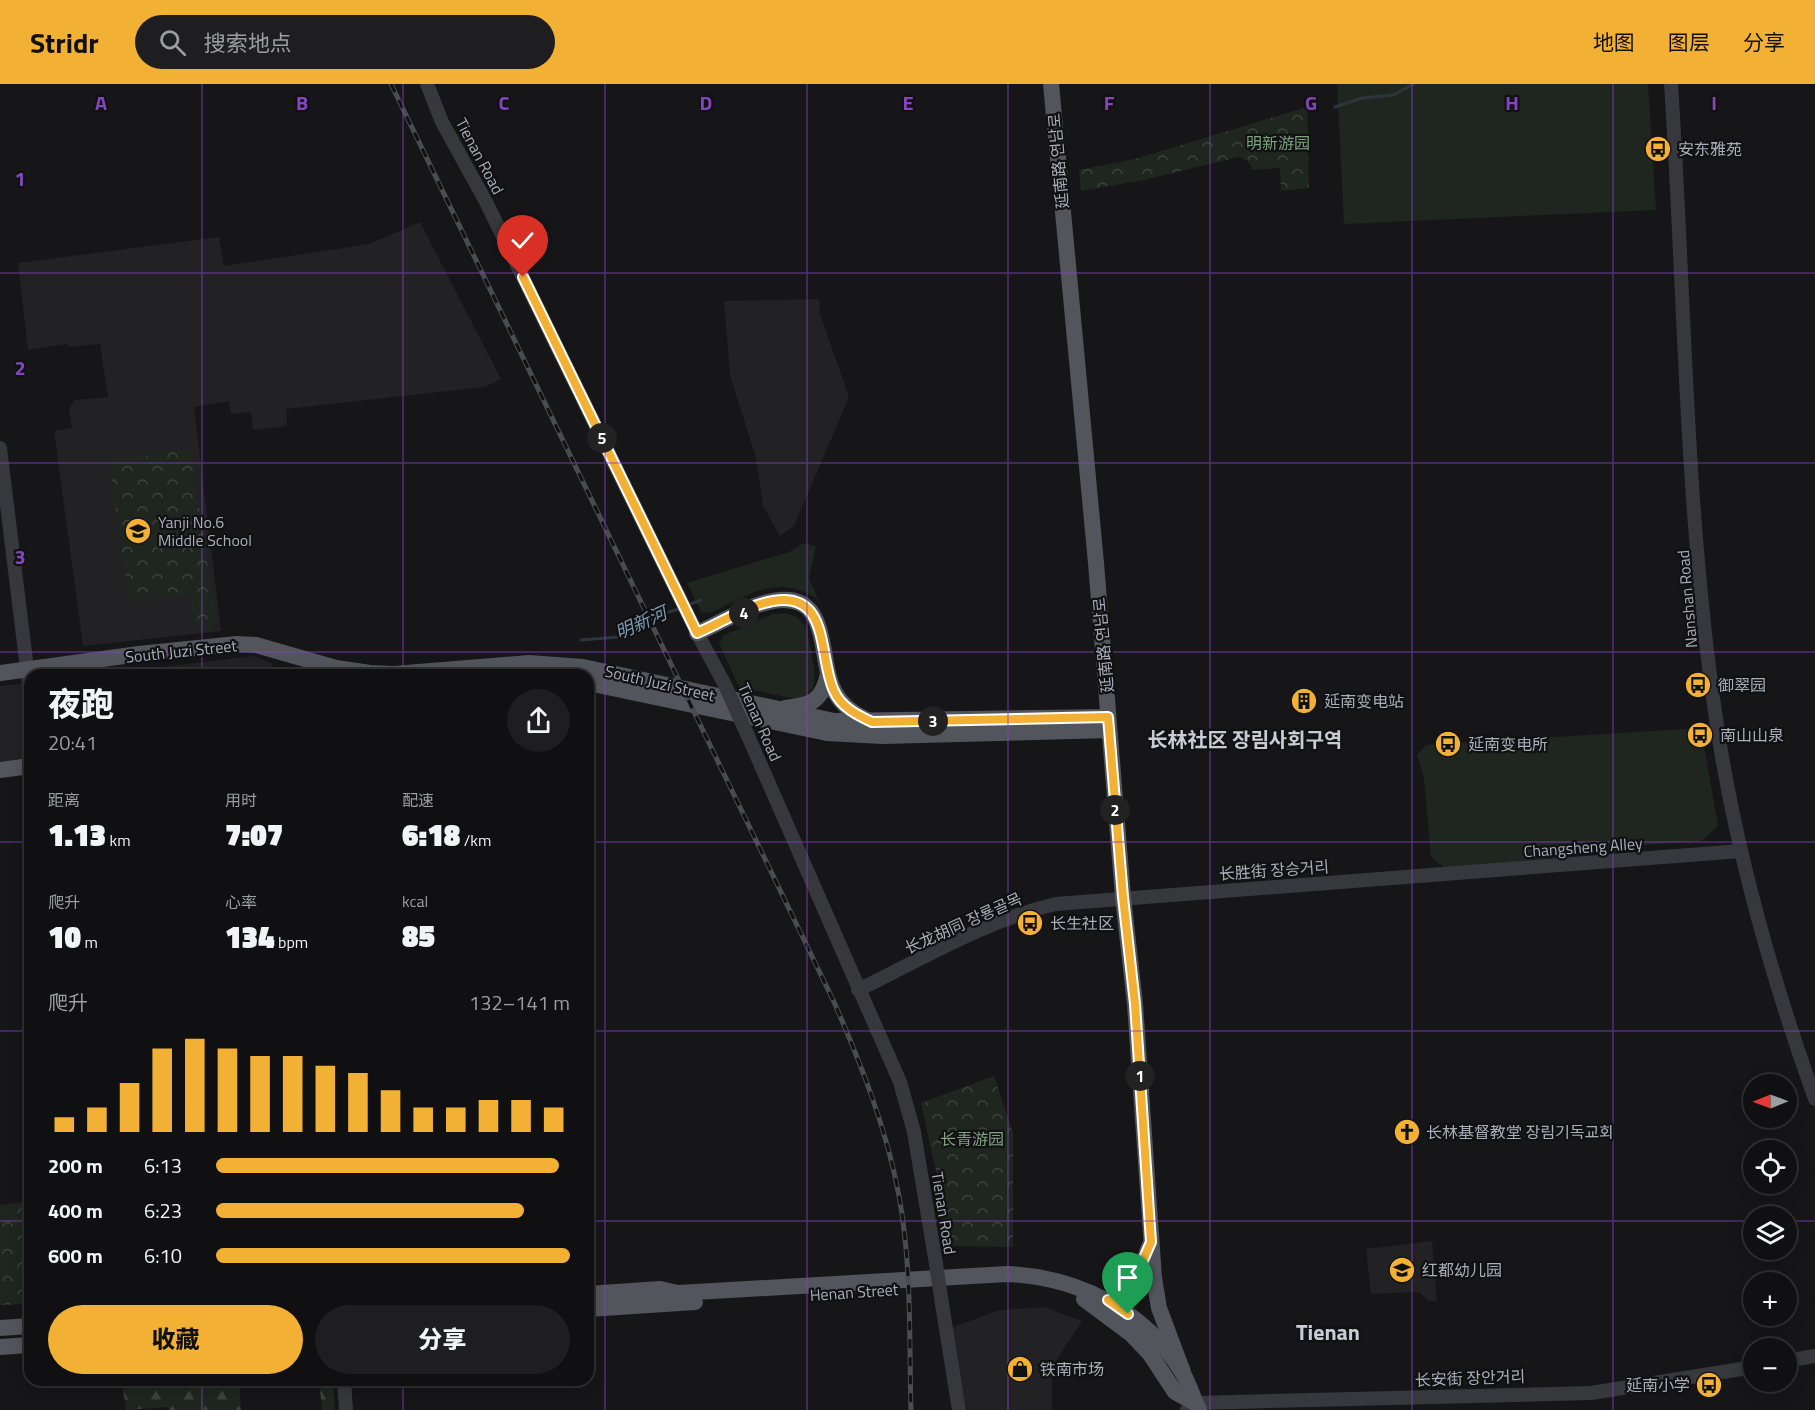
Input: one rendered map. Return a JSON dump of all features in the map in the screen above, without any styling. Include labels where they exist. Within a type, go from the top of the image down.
[{"type":"main road","name":"延南路 연남로","points":[[1051,84],[1123,897],[1135,1004],[1151,1242],[1159,1308],[1183,1372]]},
{"type":"main road","points":[[694,627],[766,602],[793,601],[810,610],[817,619],[834,692],[841,702],[872,722]]},
{"type":"main road","name":"South Juzi Street","points":[[0,673],[237,644],[256,645],[344,669]]},
{"type":"main road","points":[[279,652],[297,669]]},
{"type":"main road","name":"South Juzi Street","points":[[438,669],[529,663],[592,669]]},
{"type":"main road","name":"South Juzi Street","points":[[594,669],[817,720],[1109,724]]},
{"type":"main road","points":[[775,710],[806,705],[814,701],[825,689],[828,674]]},
{"type":"main road","name":"South Juzi Street","points":[[594,684],[827,734],[883,736],[1109,724]]},
{"type":"main road","points":[[0,770],[24,767]]},
{"type":"main road","points":[[1108,1300],[1117,1300],[1131,1288],[1151,1242]]},
{"type":"main road","name":"Henan Street","points":[[594,1294],[660,1289],[678,1293],[1007,1274],[1053,1278],[1108,1300]]},
{"type":"main road","name":"Henan Street","points":[[594,1309],[1019,1283],[1041,1285],[1084,1299],[1112,1318],[1150,1354],[1175,1392],[1194,1408]]},
{"type":"main road","points":[[1108,1300],[1147,1331],[1183,1372],[1194,1408]]},
{"type":"main road","points":[[0,1328],[24,1326]]},
{"type":"main road","points":[[0,1347],[24,1345]]},
{"type":"street","name":"Tienan Road","points":[[427,84],[442,122],[486,202],[694,627],[725,685],[900,1082],[908,1112],[936,1264],[959,1410]]},
{"type":"street","name":"Nanshan Road","points":[[1671,84],[1688,395],[1702,596],[1716,719],[1741,851],[1770,966],[1815,1099]]},
{"type":"street","points":[[0,448],[27,668]]},
{"type":"street","name":"Changsheng Alley","points":[[1428,875],[1741,851]]},
{"type":"street","name":"长胜街 장승거리","points":[[1123,897],[1428,875]]},
{"type":"street","name":"长龙胡同 장룡골목","points":[[858,990],[992,925],[1029,910],[1056,904],[1123,897]]},
{"type":"street","points":[[1797,1359],[1815,1356]]},
{"type":"street","name":"长安街 장안거리","points":[[1194,1408],[1591,1393],[1743,1369]]},
{"type":"street","points":[[344,1386],[346,1410]]},
{"type":"shaded area","points":[[420,222],[501,379],[485,387],[286,409],[287,426],[253,430],[251,412],[231,414],[229,401],[194,407],[221,631],[83,646],[54,431],[72,428],[69,409],[75,400],[108,397],[100,344],[70,347],[66,344],[28,350],[18,263],[219,237],[224,266],[369,244]]},
{"type":"shaded area","points":[[819,299],[820,314],[849,397],[794,526],[780,536],[763,506],[756,458],[730,375],[724,301]]},
{"type":"shaded area","points":[[253,656],[272,663],[273,669],[145,669]]},
{"type":"shaded area","points":[[24,684],[24,763],[0,766],[0,686]]},
{"type":"shaded area","name":"红都幼儿园","points":[[1432,1241],[1437,1301],[1429,1301],[1419,1292],[1371,1294],[1366,1249]]},
{"type":"shaded area","points":[[1044,1307],[1082,1321],[1052,1367],[1052,1410],[967,1410],[950,1328],[1000,1310]]},
{"type":"green space","points":[[1337,84],[1648,84],[1656,210],[1344,224]]},
{"type":"green space","name":"明新游园","points":[[1307,107],[1309,188],[1281,191],[1280,168],[1253,170],[1248,161],[1239,157],[1144,180],[1081,191],[1079,170],[1135,159]]},
{"type":"green space","points":[[191,449],[216,626],[196,629],[190,593],[129,601],[109,461]]},
{"type":"green space","points":[[803,543],[816,546],[809,579],[819,600],[804,592],[777,587],[751,594],[710,613],[701,612],[687,583],[789,552]]},
{"type":"green space","points":[[785,613],[797,617],[807,628],[815,674],[813,688],[807,695],[795,699],[739,687],[719,643],[724,635],[773,614]]},
{"type":"green space","points":[[1701,728],[1718,826],[1701,841],[1630,846],[1627,851],[1445,868],[1431,857],[1424,778],[1417,755],[1426,745]]},
{"type":"green space","name":"长青游园","points":[[994,1076],[1013,1133],[1013,1247],[945,1246],[937,1175],[921,1103]]},
{"type":"green space","points":[[24,1202],[24,1304],[0,1305],[0,1205]]},
{"type":"green space","points":[[123,1386],[239,1386],[241,1410],[169,1410],[168,1407],[126,1410]]},
{"type":"green space","points":[[320,1386],[333,1386],[335,1410],[322,1410]]},
{"type":"waterway","name":"明新河","points":[[1335,107],[1362,98],[1393,95],[1414,84]]},
{"type":"waterway","name":"明新河","points":[[688,605],[701,600]]},
{"type":"waterway","name":"明新河","points":[[581,640],[619,637],[642,620],[679,609]]},
{"type":"railway","points":[[391,84],[834,1002],[854,1049],[888,1147],[899,1196],[908,1276],[911,1410]]},
{"type":"place","name":"安东雅苑","points":[[1658,149]]},
{"type":"place","name":"Yanji No.6 Middle School","points":[[138,531]]},
{"type":"place","name":"御翠园","points":[[1698,685]]},
{"type":"place","name":"延南变电站","points":[[1304,701]]},
{"type":"place","name":"南山山泉","points":[[1700,735]]},
{"type":"place","name":"延南变电所","points":[[1448,744]]},
{"type":"place","name":"长生社区","points":[[1030,923]]},
{"type":"place","name":"长林基督教堂 장림기독교회","points":[[1407,1132]]},
{"type":"place","name":"红都幼儿园","points":[[1402,1270]]},
{"type":"place","name":"铁南市场","points":[[1020,1369]]},
{"type":"place","name":"延南小学","points":[[1709,1385]]},
{"type":"district","name":"长林社区 장림사회구역","points":[[1245,740]]},
{"type":"district","name":"Tienan","points":[[1328,1332]]},
{"type":"route","points":[[523,277],[697,633],[766,602],[784,600],[802,605],[810,610],[817,619],[834,692],[849,710],[872,722],[1108,717],[1123,897],[1135,1004],[1151,1242],[1131,1288],[1117,1300],[1108,1300],[1128,1314]]}]
